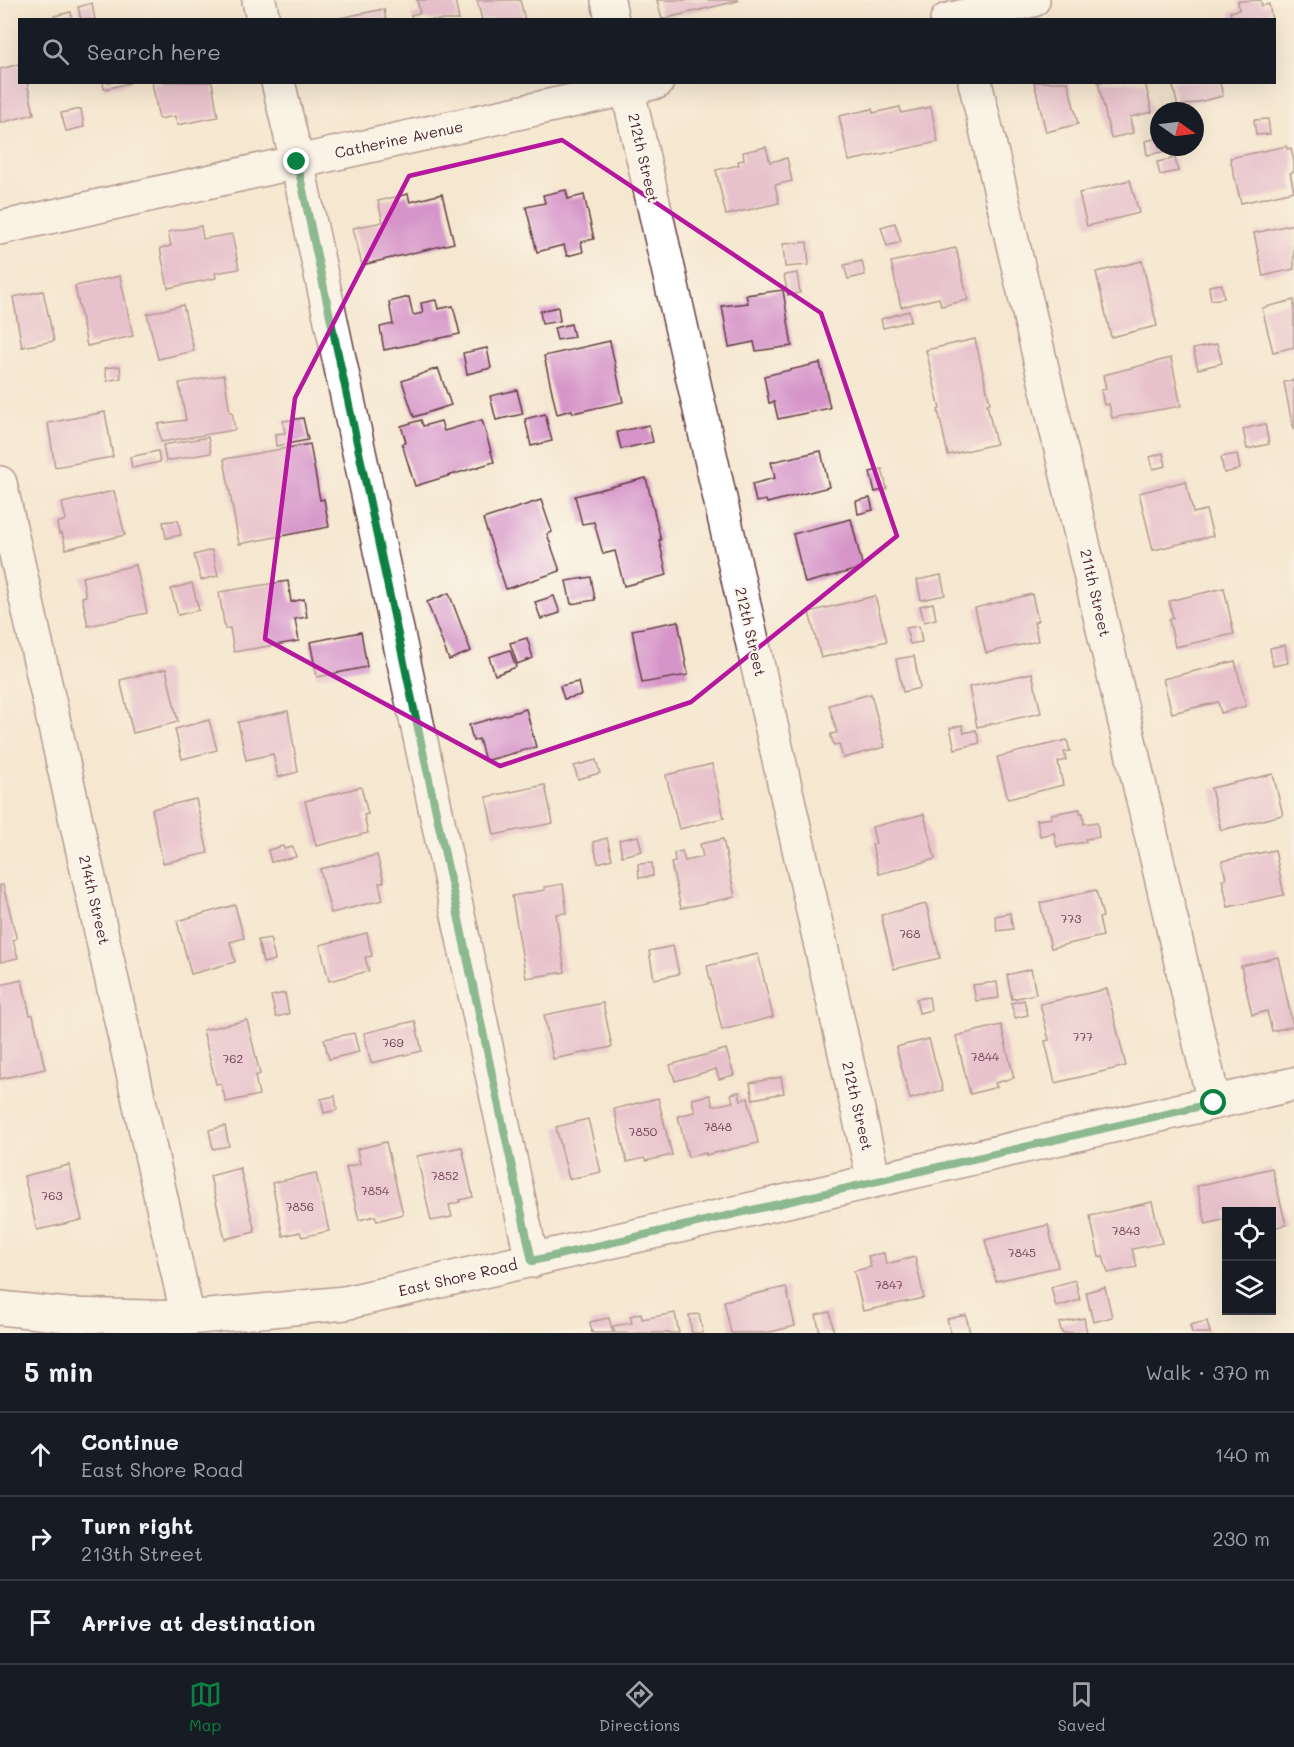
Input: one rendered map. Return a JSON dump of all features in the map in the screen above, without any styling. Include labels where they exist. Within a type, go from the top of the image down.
[{"type":"street","points":[[259,0],[263,18]]},
{"type":"street","points":[[608,0],[612,18]]},
{"type":"street","points":[[956,14],[1033,0]]},
{"type":"street","points":[[278,84],[532,1261]]},
{"type":"street","name":"211th Street","points":[[975,84],[1214,1103]]},
{"type":"street","name":"Catherine Avenue","points":[[0,228],[637,85]]},
{"type":"street","name":"212th Street","points":[[637,85],[874,1181]]},
{"type":"street","name":"214th Street","points":[[0,483],[188,1318]]},
{"type":"street","name":"East Shore Road","points":[[0,1308],[67,1315],[188,1318],[345,1303],[1294,1084]]},
{"type":"highlighted area","points":[[562,140],[821,313],[897,536],[691,702],[500,766],[265,639],[295,398],[409,176]]},
{"type":"building","points":[[417,0],[455,0],[459,18],[412,18],[411,15],[420,13]]},
{"type":"building","points":[[477,0],[520,0],[524,18],[482,18]]},
{"type":"building","points":[[657,0],[738,0],[666,18],[662,18]]},
{"type":"building","points":[[1261,0],[1262,6],[1269,4],[1272,18],[1232,18],[1230,12],[1239,10],[1238,1]]},
{"type":"building","points":[[92,3],[95,18],[81,18],[78,7]]},
{"type":"building","points":[[384,9],[386,18],[339,18]]},
{"type":"building","points":[[71,12],[72,18],[55,18],[54,16]]},
{"type":"building","points":[[18,64],[18,84],[27,84],[34,114],[0,123],[0,69]]},
{"type":"building","points":[[103,84],[126,84],[104,89]]},
{"type":"building","points":[[152,84],[212,84],[218,117],[177,125],[175,116],[159,119]]},
{"type":"building","points":[[1034,84],[1068,84],[1078,124],[1046,132]]},
{"type":"building","points":[[1098,84],[1145,84],[1150,112],[1130,117],[1133,133],[1111,138]]},
{"type":"building","points":[[1172,84],[1220,84],[1223,96],[1198,102],[1177,102]]},
{"type":"building","points":[[900,107],[901,113],[931,107],[938,142],[849,161],[839,116],[872,109],[873,113]]},
{"type":"building","points":[[81,109],[84,127],[66,131],[61,113]]},
{"type":"building","points":[[1268,119],[1270,134],[1256,135],[1254,120]]},
{"type":"building","points":[[1150,140],[1150,154],[1147,155],[1145,141]]},
{"type":"building","points":[[1286,146],[1287,149],[1291,148],[1294,162],[1294,172],[1290,173],[1294,191],[1241,203],[1230,158]]},
{"type":"building","points":[[766,147],[770,162],[787,158],[792,181],[775,185],[779,203],[726,215],[716,170],[739,165],[738,161],[744,160],[743,152]]},
{"type":"building","points":[[1175,158],[1178,171],[1160,175],[1157,162]]},
{"type":"building","points":[[1130,180],[1139,213],[1087,226],[1079,193]]},
{"type":"building","points":[[566,190],[568,199],[584,195],[594,239],[581,242],[583,252],[567,256],[564,245],[537,252],[526,207],[545,203],[543,195]]},
{"type":"building","points":[[408,194],[410,202],[442,194],[454,243],[362,265],[353,228],[383,222],[378,201]]},
{"type":"building","points":[[895,223],[901,242],[887,246],[881,227]]},
{"type":"building","points":[[1294,224],[1294,269],[1263,276],[1254,233]]},
{"type":"building","points":[[201,226],[203,239],[232,234],[239,269],[215,273],[216,278],[168,288],[160,248],[171,246],[168,232]]},
{"type":"building","points":[[807,242],[809,265],[785,267],[783,244]]},
{"type":"building","points":[[956,248],[968,300],[941,306],[939,298],[901,307],[891,262]]},
{"type":"building","points":[[862,261],[865,275],[848,279],[844,265]]},
{"type":"building","points":[[1142,261],[1157,326],[1111,337],[1096,272]]},
{"type":"building","points":[[797,273],[800,293],[788,295],[784,275]]},
{"type":"building","points":[[120,276],[133,336],[87,346],[75,286]]},
{"type":"building","points":[[1222,284],[1224,298],[1211,300],[1209,286]]},
{"type":"building","points":[[783,290],[792,346],[756,351],[754,342],[729,347],[722,306],[748,303],[746,295]]},
{"type":"building","points":[[43,291],[54,341],[22,347],[13,297]]},
{"type":"building","points":[[409,297],[413,315],[423,313],[421,303],[436,300],[438,309],[453,306],[460,334],[384,350],[380,327],[393,324],[389,302]]},
{"type":"building","points":[[1294,300],[1294,347],[1273,352],[1262,308]]},
{"type":"building","points":[[183,305],[194,351],[158,359],[147,314]]},
{"type":"building","points":[[558,307],[560,321],[542,324],[540,311]]},
{"type":"building","points":[[909,311],[911,321],[883,328],[881,319]]},
{"type":"building","points":[[571,324],[574,337],[557,340],[554,328]]},
{"type":"building","points":[[975,339],[990,403],[987,404],[996,444],[948,455],[926,350]]},
{"type":"building","points":[[610,341],[623,402],[573,413],[572,410],[557,414],[544,356]]},
{"type":"building","points":[[1217,344],[1222,363],[1198,369],[1193,349]]},
{"type":"building","points":[[487,348],[491,368],[467,374],[463,353]]},
{"type":"building","points":[[1171,358],[1181,406],[1112,418],[1109,404],[1104,405],[1101,390],[1106,389],[1103,375]]},
{"type":"building","points":[[820,363],[830,408],[778,419],[774,402],[769,403],[764,376]]},
{"type":"building","points":[[120,366],[121,378],[107,381],[105,368]]},
{"type":"building","points":[[438,368],[451,405],[414,417],[402,381]]},
{"type":"building","points":[[224,375],[235,430],[161,442],[158,424],[186,420],[179,383]]},
{"type":"building","points":[[1294,380],[1294,429],[1293,429],[1284,382]]},
{"type":"building","points":[[517,390],[523,414],[496,420],[490,396]]},
{"type":"building","points":[[105,412],[113,457],[55,467],[48,423]]},
{"type":"building","points":[[545,414],[552,441],[531,446],[525,419]]},
{"type":"building","points":[[303,418],[308,440],[276,446],[275,434],[285,433],[283,421]]},
{"type":"building","points":[[421,420],[423,426],[441,421],[444,431],[482,420],[494,462],[415,486],[402,444],[406,442],[401,426]]},
{"type":"building","points":[[1265,424],[1269,444],[1247,449],[1243,429]]},
{"type":"building","points":[[649,425],[653,442],[621,449],[617,432]]},
{"type":"building","points":[[208,437],[211,453],[166,461],[163,445]]},
{"type":"building","points":[[310,444],[320,500],[324,499],[329,527],[239,544],[224,459]]},
{"type":"building","points":[[158,451],[160,462],[132,468],[130,457]]},
{"type":"building","points":[[821,451],[829,487],[767,503],[766,500],[756,502],[752,484],[775,478],[771,462]]},
{"type":"building","points":[[1163,453],[1166,466],[1153,469],[1150,457]]},
{"type":"building","points":[[1237,454],[1240,469],[1224,473],[1221,457]]},
{"type":"building","points":[[882,469],[887,489],[875,492],[870,472]]},
{"type":"building","points":[[646,478],[667,575],[624,586],[615,551],[603,554],[594,522],[582,524],[575,496]]},
{"type":"building","points":[[1186,481],[1193,513],[1206,510],[1213,536],[1153,550],[1139,493]]},
{"type":"building","points":[[114,491],[125,535],[66,549],[57,523],[66,520],[62,503]]},
{"type":"building","points":[[870,498],[873,510],[858,514],[856,501]]},
{"type":"building","points":[[541,500],[552,532],[547,534],[560,571],[506,589],[483,519]]},
{"type":"building","points":[[851,519],[863,568],[805,583],[793,534]]},
{"type":"building","points":[[178,520],[181,535],[166,538],[163,522]]},
{"type":"building","points":[[212,550],[218,576],[201,580],[194,555]]},
{"type":"building","points":[[136,565],[147,613],[88,626],[82,597],[86,596],[82,577]]},
{"type":"building","points":[[941,575],[945,595],[921,600],[917,580]]},
{"type":"building","points":[[591,577],[595,600],[571,604],[566,581]]},
{"type":"building","points":[[288,581],[291,602],[304,599],[307,617],[295,619],[299,641],[234,652],[230,628],[225,629],[219,592]]},
{"type":"building","points":[[192,583],[199,610],[178,615],[171,589]]},
{"type":"building","points":[[1224,588],[1234,634],[1175,647],[1169,619],[1173,618],[1169,601]]},
{"type":"building","points":[[449,593],[471,651],[449,660],[427,602]]},
{"type":"building","points":[[1032,594],[1038,621],[1034,622],[1038,641],[986,653],[975,608]]},
{"type":"building","points":[[554,596],[560,613],[541,619],[535,602]]},
{"type":"building","points":[[875,596],[887,641],[821,658],[809,612]]},
{"type":"building","points":[[933,603],[936,619],[924,622],[920,606]]},
{"type":"building","points":[[678,621],[688,675],[642,683],[632,630]]},
{"type":"building","points":[[919,626],[922,642],[910,644],[906,628]]},
{"type":"building","points":[[361,632],[367,667],[317,677],[310,642]]},
{"type":"building","points":[[527,638],[533,658],[517,664],[510,643]]},
{"type":"building","points":[[1285,645],[1288,663],[1273,666],[1270,648]]},
{"type":"building","points":[[510,650],[516,667],[495,675],[489,657]]},
{"type":"building","points":[[914,656],[920,688],[903,692],[896,659]]},
{"type":"building","points":[[1235,661],[1246,706],[1221,713],[1218,702],[1172,713],[1163,679]]},
{"type":"building","points":[[166,669],[178,722],[133,733],[120,680]]},
{"type":"building","points":[[1032,673],[1041,713],[977,727],[969,687]]},
{"type":"building","points":[[578,682],[581,695],[564,699],[560,686]]},
{"type":"building","points":[[871,694],[885,747],[843,758],[839,744],[834,745],[831,737],[831,734],[837,733],[829,705]]},
{"type":"building","points":[[526,709],[536,747],[485,761],[479,739],[473,741],[469,725]]},
{"type":"building","points":[[288,711],[298,772],[278,777],[273,754],[246,760],[238,722]]},
{"type":"building","points":[[209,720],[217,750],[182,759],[175,729]]},
{"type":"building","points":[[962,725],[964,733],[976,730],[980,743],[955,749],[950,728]]},
{"type":"building","points":[[1067,740],[1070,751],[1064,752],[1066,760],[1058,762],[1063,785],[1008,799],[997,757]]},
{"type":"building","points":[[596,760],[600,773],[578,779],[574,766]]},
{"type":"building","points":[[712,764],[724,818],[679,829],[666,775]]},
{"type":"building","points":[[1273,774],[1283,815],[1221,830],[1211,788]]},
{"type":"building","points":[[545,785],[553,823],[494,835],[486,797]]},
{"type":"building","points":[[361,787],[368,814],[364,815],[368,833],[316,846],[305,801]]},
{"type":"building","points":[[196,799],[208,853],[163,863],[152,809]]},
{"type":"building","points":[[1080,809],[1080,813],[1083,813],[1084,824],[1097,822],[1099,837],[1085,839],[1086,842],[1057,847],[1054,833],[1040,836],[1037,820],[1052,818],[1051,814]]},
{"type":"building","points":[[924,814],[935,859],[879,874],[872,845],[876,844],[872,827]]},
{"type":"building","points":[[638,836],[642,851],[622,856],[619,840]]},
{"type":"building","points":[[607,838],[612,859],[598,863],[593,842]]},
{"type":"building","points":[[723,839],[735,897],[681,908],[671,863],[675,862],[674,853],[682,851],[685,861],[703,857],[700,844]]},
{"type":"building","points":[[283,846],[284,849],[293,847],[296,857],[271,862],[268,850]]},
{"type":"building","points":[[1275,850],[1284,895],[1228,907],[1222,880],[1226,879],[1222,861]]},
{"type":"building","points":[[377,855],[384,882],[379,883],[383,900],[331,913],[320,869]]},
{"type":"building","points":[[652,863],[653,876],[639,878],[638,864]]},
{"type":"building","points":[[563,884],[567,913],[556,914],[565,972],[526,978],[512,896]]},
{"type":"building","points":[[0,885],[3,885],[16,936],[13,940],[18,958],[0,962]]},
{"type":"building","points":[[1096,890],[1103,917],[1099,918],[1103,936],[1051,948],[1040,903]]},
{"type":"building","points":[[926,904],[940,958],[894,969],[881,915]]},
{"type":"building","points":[[235,905],[244,938],[230,942],[235,962],[191,974],[177,921]]},
{"type":"building","points":[[1010,913],[1013,929],[997,931],[995,916]]},
{"type":"building","points":[[367,933],[372,956],[365,957],[369,971],[329,981],[320,945]]},
{"type":"building","points":[[270,938],[275,960],[263,963],[258,940]]},
{"type":"building","points":[[673,946],[679,974],[654,979],[649,951]]},
{"type":"building","points":[[758,954],[773,1017],[722,1030],[707,966]]},
{"type":"building","points":[[1278,957],[1293,1026],[1272,1031],[1267,1011],[1252,1015],[1241,966]]},
{"type":"building","points":[[1031,969],[1036,994],[1012,999],[1007,975]]},
{"type":"building","points":[[22,980],[30,1015],[33,1015],[45,1069],[0,1079],[0,985]]},
{"type":"building","points":[[997,982],[999,998],[976,1001],[973,985]]},
{"type":"building","points":[[1107,989],[1126,1066],[1055,1083],[1045,1041],[1049,1040],[1040,1004]]},
{"type":"building","points":[[285,993],[289,1014],[276,1017],[271,996]]},
{"type":"building","points":[[929,997],[931,1010],[919,1013],[916,999]]},
{"type":"building","points":[[1024,1000],[1028,1015],[1015,1018],[1011,1003]]},
{"type":"building","points":[[603,1003],[612,1047],[553,1059],[544,1015]]},
{"type":"building","points":[[247,1020],[260,1074],[255,1076],[259,1095],[226,1102],[221,1083],[216,1084],[203,1030]]},
{"type":"building","points":[[415,1021],[422,1051],[371,1063],[364,1033]]},
{"type":"building","points":[[1001,1025],[1014,1078],[995,1083],[997,1087],[970,1094],[956,1036]]},
{"type":"building","points":[[354,1033],[359,1052],[329,1059],[324,1039]]},
{"type":"building","points":[[929,1039],[943,1090],[910,1099],[896,1047]]},
{"type":"building","points":[[726,1049],[734,1075],[719,1079],[716,1069],[675,1081],[670,1065]]},
{"type":"building","points":[[781,1077],[784,1093],[753,1099],[750,1083]]},
{"type":"building","points":[[739,1092],[741,1100],[748,1098],[758,1143],[688,1157],[678,1116],[695,1112],[692,1099],[710,1095],[713,1106],[733,1102],[731,1094]]},
{"type":"building","points":[[335,1096],[337,1110],[324,1113],[321,1099]]},
{"type":"building","points":[[658,1098],[672,1155],[646,1161],[644,1158],[627,1162],[614,1109]]},
{"type":"building","points":[[588,1119],[601,1172],[569,1179],[556,1127]]},
{"type":"building","points":[[225,1126],[229,1146],[213,1149],[209,1130]]},
{"type":"building","points":[[386,1142],[403,1214],[377,1221],[375,1216],[359,1220],[346,1167],[360,1164],[357,1149]]},
{"type":"building","points":[[462,1147],[473,1197],[449,1205],[452,1217],[431,1221],[417,1156]]},
{"type":"building","points":[[69,1165],[82,1220],[37,1230],[24,1176]]},
{"type":"building","points":[[240,1168],[255,1232],[225,1239],[210,1176]]},
{"type":"building","points":[[1272,1168],[1286,1225],[1276,1227],[1276,1207],[1222,1207],[1222,1220],[1206,1224],[1197,1186]]},
{"type":"building","points":[[316,1173],[329,1231],[302,1237],[300,1232],[283,1236],[272,1183]]},
{"type":"building","points":[[1152,1202],[1162,1243],[1132,1249],[1137,1267],[1108,1273],[1103,1256],[1099,1257],[1090,1216]]},
{"type":"building","points":[[1048,1225],[1058,1267],[996,1281],[985,1240]]},
{"type":"building","points":[[884,1253],[886,1264],[915,1257],[924,1298],[863,1311],[854,1271],[871,1267],[868,1256]]},
{"type":"building","points":[[1075,1280],[1080,1300],[1056,1307],[1051,1287]]},
{"type":"building","points":[[786,1287],[795,1326],[766,1333],[731,1333],[724,1301]]},
{"type":"building","points":[[1105,1287],[1112,1317],[1093,1322],[1086,1292]]},
{"type":"building","points":[[830,1312],[834,1333],[820,1333],[816,1315]]},
{"type":"building","points":[[641,1313],[642,1319],[675,1313],[679,1333],[615,1333],[613,1326],[632,1323],[630,1316]]},
{"type":"building","points":[[699,1314],[703,1333],[692,1333],[689,1315]]},
{"type":"building","points":[[966,1315],[970,1333],[951,1333],[947,1319]]},
{"type":"building","points":[[609,1318],[613,1333],[592,1333],[590,1322]]},
{"type":"building","points":[[1084,1318],[1087,1333],[1062,1333],[1059,1323]]},
{"type":"building","points":[[1207,1321],[1210,1333],[1192,1333],[1190,1325]]},
{"type":"route","points":[[297,162],[532,1261],[1214,1103]]}]
